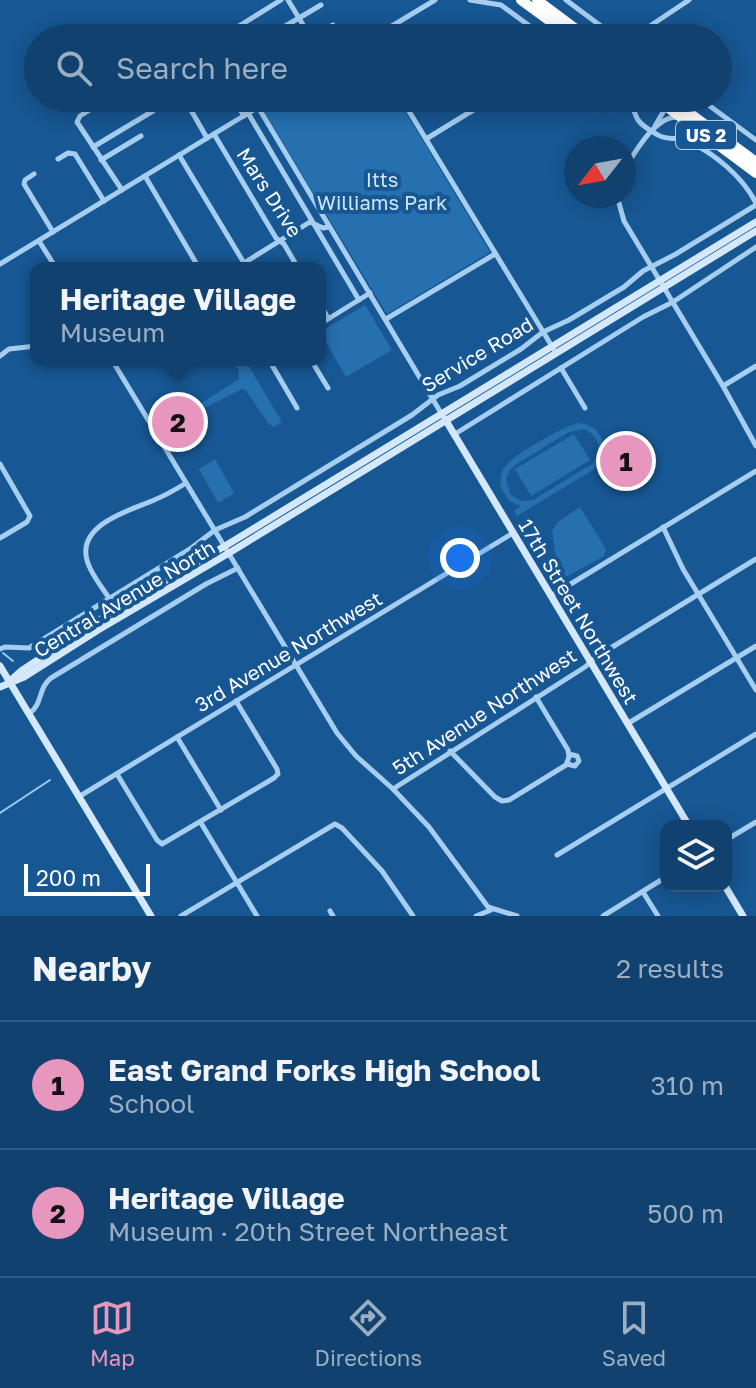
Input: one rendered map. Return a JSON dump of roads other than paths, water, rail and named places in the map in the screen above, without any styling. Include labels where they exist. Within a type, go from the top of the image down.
[{"type":"highway","points":[[521,0],[554,24]]},
{"type":"highway","points":[[537,0],[569,24]]},
{"type":"highway","name":"US 2","points":[[678,112],[756,173]]},
{"type":"highway","name":"US 2","points":[[684,112],[756,162]]},
{"type":"main road","name":"Central Avenue North","points":[[227,550],[441,413],[756,222]]},
{"type":"main road","name":"Central Avenue North","points":[[0,687],[113,611],[227,550],[446,421],[756,231]]},
{"type":"main road","name":"17th Street Northwest","points":[[441,413],[685,820]]},
{"type":"main road","points":[[0,666],[151,916]]},
{"type":"main road","points":[[729,892],[743,916]]},
{"type":"street","points":[[242,24],[281,0]]},
{"type":"street","points":[[288,0],[303,24]]},
{"type":"street","points":[[395,24],[435,0]]},
{"type":"street","points":[[470,0],[501,5],[527,24]]},
{"type":"street","points":[[566,0],[598,24]]},
{"type":"street","points":[[653,24],[689,0]]},
{"type":"street","points":[[288,24],[321,5]]},
{"type":"street","points":[[87,112],[77,118],[77,122],[122,190]]},
{"type":"street","points":[[93,147],[151,112]]},
{"type":"street","name":"Mars Drive","points":[[194,112],[294,262]]},
{"type":"street","points":[[244,112],[359,300]]},
{"type":"street","points":[[0,264],[250,112]]},
{"type":"street","points":[[261,112],[441,413]]},
{"type":"street","points":[[410,112],[556,353]]},
{"type":"street","points":[[426,139],[470,112]]},
{"type":"street","points":[[635,112],[637,118],[652,131]]},
{"type":"street","points":[[636,153],[663,112]]},
{"type":"street","points":[[718,112],[756,140]]},
{"type":"street","points":[[652,131],[668,117],[684,119]]},
{"type":"street","name":"Service Road","points":[[0,649],[29,648],[190,549],[215,530],[272,501],[412,415],[433,398],[460,386],[543,332],[588,308],[756,204],[739,176],[690,142],[680,138],[663,138],[652,131]]},
{"type":"street","points":[[101,160],[141,136]]},
{"type":"street","points":[[58,159],[68,153],[75,154],[104,201]]},
{"type":"street","points":[[179,155],[243,262]]},
{"type":"street","points":[[34,174],[24,184],[53,232]]},
{"type":"street","points":[[145,176],[195,262]]},
{"type":"street","points":[[620,208],[624,221],[756,446]]},
{"type":"street","points":[[312,221],[321,227],[329,227]]},
{"type":"street","points":[[246,262],[312,221]]},
{"type":"street","points":[[39,241],[52,262]]},
{"type":"street","points":[[454,435],[673,302],[756,247]]},
{"type":"street","points":[[386,320],[495,254]]},
{"type":"street","points":[[326,314],[328,318],[370,293]]},
{"type":"street","points":[[0,356],[9,349],[30,347]]},
{"type":"street","points":[[116,366],[337,733],[356,756],[393,789],[442,841],[492,910]]},
{"type":"street","points":[[272,366],[297,408]]},
{"type":"street","points":[[315,366],[328,388]]},
{"type":"street","points":[[723,386],[756,366]]},
{"type":"street","points":[[561,368],[585,408]]},
{"type":"street","points":[[0,464],[30,516],[27,522],[0,538]]},
{"type":"street","points":[[551,596],[756,471]]},
{"type":"street","points":[[109,598],[87,560],[86,548],[90,537],[114,517],[186,483]]},
{"type":"street","points":[[663,527],[698,595],[756,690]]},
{"type":"street","name":"3rd Avenue Northwest","points":[[80,796],[513,533]]},
{"type":"street","name":"5th Avenue Northwest","points":[[393,789],[756,559]]},
{"type":"street","points":[[30,713],[37,707],[42,686],[51,678],[206,584],[238,568]]},
{"type":"street","points":[[627,724],[756,646]]},
{"type":"street","points":[[536,697],[569,754],[567,764]]},
{"type":"street","points":[[117,774],[160,843],[166,843],[201,823],[278,774],[236,701]]},
{"type":"street","points":[[557,855],[756,734]]},
{"type":"street","points":[[177,737],[221,810]]},
{"type":"street","points":[[450,751],[502,801],[509,800],[567,764],[575,766],[579,761],[577,756],[569,754]]},
{"type":"street","points":[[732,836],[756,822]]},
{"type":"street","points":[[201,823],[257,916]]},
{"type":"street","points":[[181,916],[335,824],[382,871],[413,916]]},
{"type":"street","points":[[603,916],[660,881]]},
{"type":"street","points":[[643,892],[658,916]]},
{"type":"street","points":[[476,916],[492,910],[517,916]]},
{"type":"waterway","points":[[3,653],[13,661]]},
{"type":"waterway","points":[[0,813],[50,780]]},
{"type":"place","name":"Heritage Village","points":[[178,422]]},
{"type":"place","name":"East Grand Forks High School","points":[[626,461]]},
{"type":"park label","name":"Itts Williams Park","points":[[382,190]]}]
